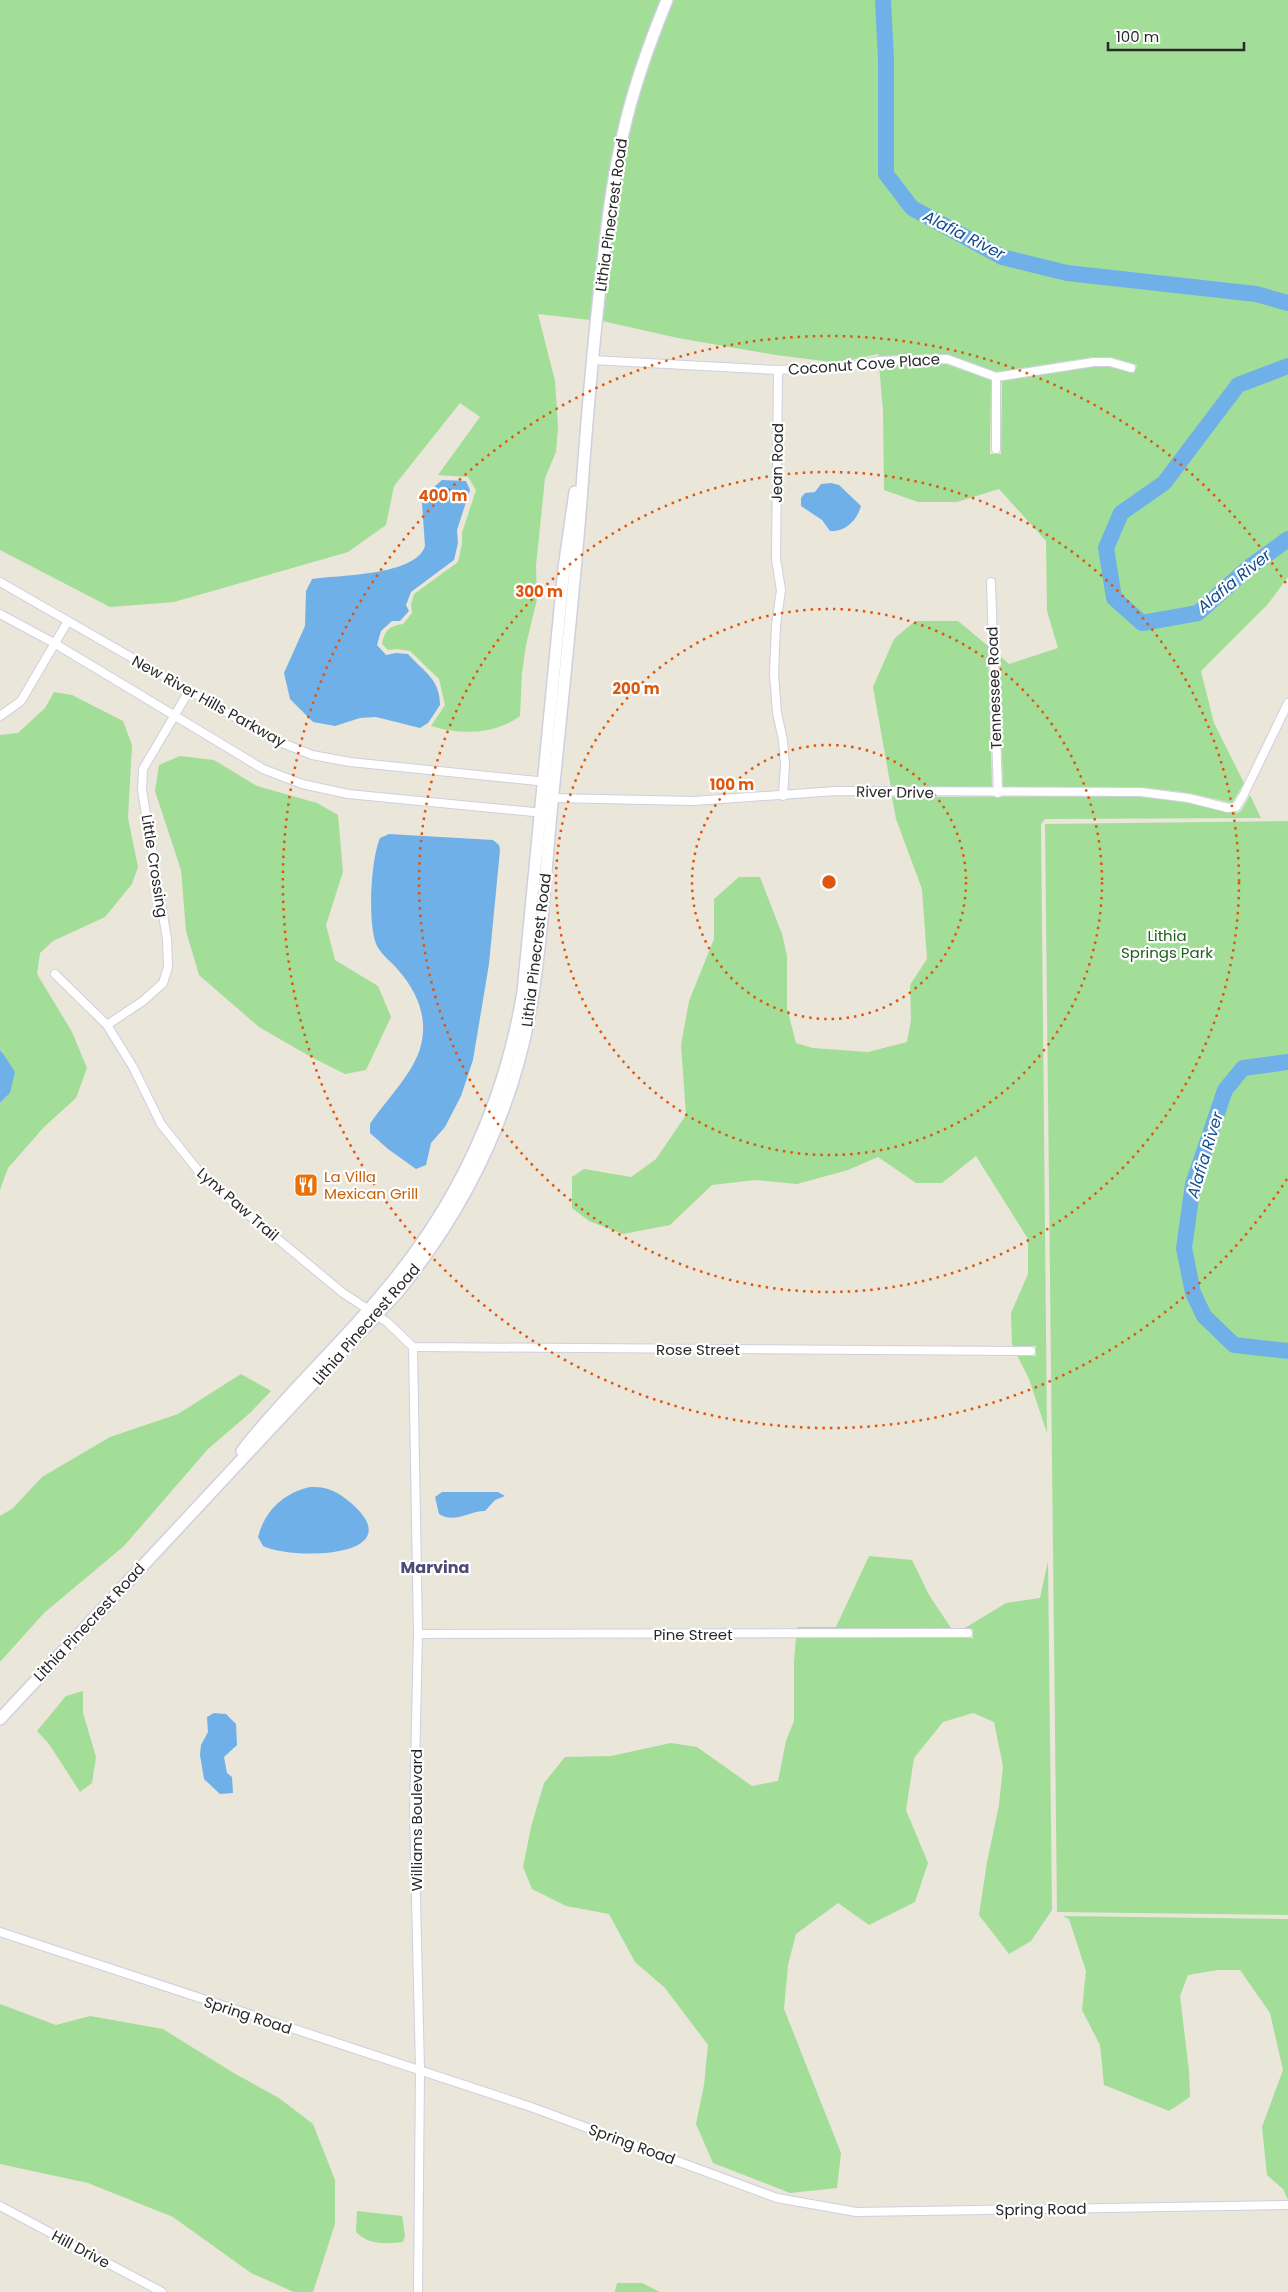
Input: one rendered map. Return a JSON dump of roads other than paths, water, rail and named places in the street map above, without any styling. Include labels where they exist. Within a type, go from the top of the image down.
[{"type":"main road","name":"Lithia Pinecrest Road","points":[[0,1718],[218,1482],[256,1446],[431,1248],[464,1196],[490,1143],[510,1090],[532,998],[549,782],[576,557],[585,436],[607,220],[616,164],[641,68],[667,0]]},
{"type":"main road","name":"Lithia Pinecrest Road","points":[[546,814],[552,798],[549,782]]},
{"type":"street","name":"Coconut Cove Place","points":[[592,360],[778,370],[852,366],[879,361],[947,359],[996,377],[1094,362],[1110,362],[1131,368]]},
{"type":"street","name":"Jean Road","points":[[778,370],[776,556],[781,590],[776,625],[774,674],[776,713],[784,748],[783,796]]},
{"type":"street","points":[[996,377],[996,449]]},
{"type":"street","name":"New River Hills Parkway","points":[[0,582],[275,740],[312,755],[350,762],[549,782]]},
{"type":"street","name":"Tennessee Road","points":[[991,582],[998,793]]},
{"type":"street","name":"New River Hills Parkway","points":[[0,614],[54,643],[263,769],[302,784],[348,794],[546,814]]},
{"type":"street","points":[[0,716],[21,701],[68,622]]},
{"type":"street","name":"Little Crossing","points":[[107,1025],[143,1000],[163,983],[168,966],[167,939],[142,790],[144,769],[174,715],[190,691]]},
{"type":"street","name":"River Drive","points":[[552,798],[693,801],[836,791],[1140,792],[1188,798],[1228,808],[1236,807],[1288,703]]},
{"type":"street","name":"Lynx Paw Trail","points":[[55,974],[107,1025],[133,1068],[161,1124],[204,1178],[343,1294],[373,1312]]},
{"type":"street","points":[[373,1312],[414,1347]]},
{"type":"street","name":"Rose Street","points":[[414,1347],[1031,1351]]},
{"type":"street","name":"Williams Boulevard","points":[[414,1347],[418,1634],[414,1812],[420,2070],[418,2292]]},
{"type":"street","name":"Pine Street","points":[[418,1634],[968,1633]]},
{"type":"street","name":"Spring Road","points":[[0,1932],[420,2070],[628,2142],[777,2198],[856,2212],[1288,2205]]},
{"type":"street","name":"Hill Drive","points":[[0,2206],[162,2292]]},
{"type":"water","points":[[442,480],[466,481],[470,490],[457,530],[458,543],[454,560],[411,592],[406,605],[409,611],[400,621],[392,621],[381,631],[377,645],[386,655],[396,653],[408,654],[434,682],[440,705],[428,723],[420,728],[376,717],[360,718],[335,726],[313,722],[290,699],[284,673],[305,626],[306,591],[312,579],[392,569],[419,556],[425,546],[422,503],[426,494]]},
{"type":"water","points":[[831,483],[839,485],[861,506],[857,516],[850,524],[836,531],[830,531],[822,520],[801,506],[801,498],[805,493],[815,492],[821,484]]},
{"type":"water","points":[[389,834],[493,840],[499,845],[500,850],[489,964],[473,1060],[461,1096],[445,1127],[431,1143],[426,1165],[416,1169],[388,1149],[370,1133],[370,1124],[413,1066],[423,1035],[422,1015],[416,996],[405,979],[379,950],[374,936],[371,892],[374,860],[380,838]]},
{"type":"water","points":[[0,1049],[15,1072],[10,1093],[0,1103]]},
{"type":"water","points":[[310,1487],[332,1490],[351,1503],[366,1521],[368,1535],[359,1544],[342,1550],[321,1553],[279,1551],[263,1546],[258,1537],[265,1519],[271,1511],[284,1498]]},
{"type":"water","points":[[442,1492],[498,1492],[505,1496],[495,1500],[485,1511],[451,1518],[439,1514],[435,1497]]},
{"type":"water","points":[[214,1713],[226,1714],[236,1724],[237,1745],[224,1757],[227,1773],[232,1777],[233,1793],[220,1794],[204,1779],[200,1755],[201,1745],[208,1732],[207,1717]]},
{"type":"waterway","name":"Alafia River","points":[[883,0],[886,59],[886,174],[912,208],[1002,257],[1067,273],[1256,294],[1288,303]]},
{"type":"waterway","name":"Alafia River","points":[[1288,366],[1238,385],[1164,483],[1121,513],[1106,548],[1114,598],[1142,623],[1198,613],[1248,568],[1288,539]]},
{"type":"waterway","name":"Alafia River","points":[[1288,1062],[1243,1068],[1225,1090],[1193,1184],[1184,1248],[1193,1293],[1204,1316],[1234,1345],[1288,1351]]},
{"type":"place","name":"La Villa Mexican Grill","points":[[306,1185]]},
{"type":"district","name":"Marvina","points":[[435,1567]]},
{"type":"park label","name":"Lithia Springs Park","points":[[1167,944]]}]
